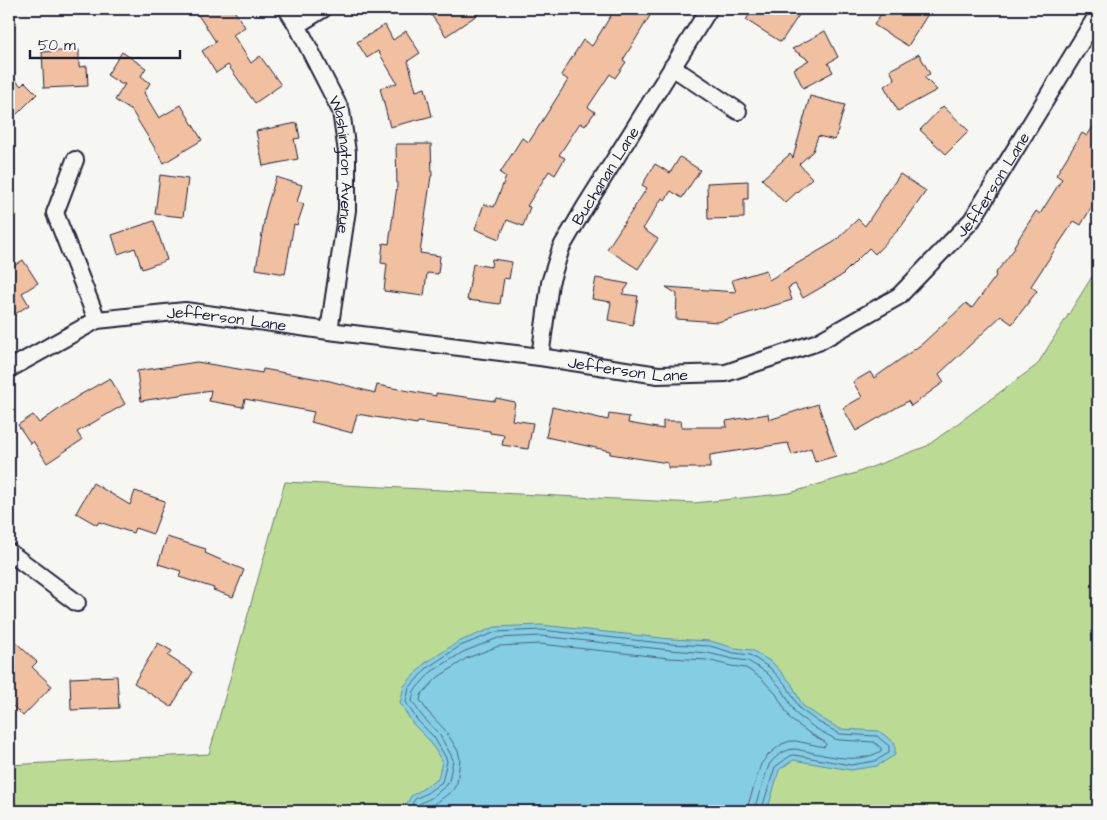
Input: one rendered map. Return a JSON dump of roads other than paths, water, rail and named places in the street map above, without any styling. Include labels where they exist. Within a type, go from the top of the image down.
[{"type":"street","name":"Washington Avenue","points":[[287,9],[341,111],[347,152],[346,210],[329,331]]},
{"type":"street","points":[[297,25],[324,9]]},
{"type":"street","name":"Buchanan Lane","points":[[540,357],[550,282],[561,248],[585,206],[709,9]]},
{"type":"street","name":"Jefferson Lane","points":[[9,369],[97,320],[185,311],[540,357],[658,375],[726,373],[818,342],[899,296],[972,220],[1098,14]]},
{"type":"street","points":[[672,67],[738,111]]},
{"type":"street","points":[[75,160],[55,213],[97,320]]},
{"type":"street","points":[[9,552],[77,604]]},
{"type":"water","points":[[541,625],[671,639],[710,641],[735,648],[752,650],[773,663],[791,683],[803,706],[840,729],[879,731],[895,743],[895,755],[877,766],[851,770],[793,760],[779,770],[768,808],[764,811],[403,811],[411,796],[438,779],[442,761],[429,740],[413,724],[400,703],[404,686],[424,664],[458,642],[495,627]]}]
